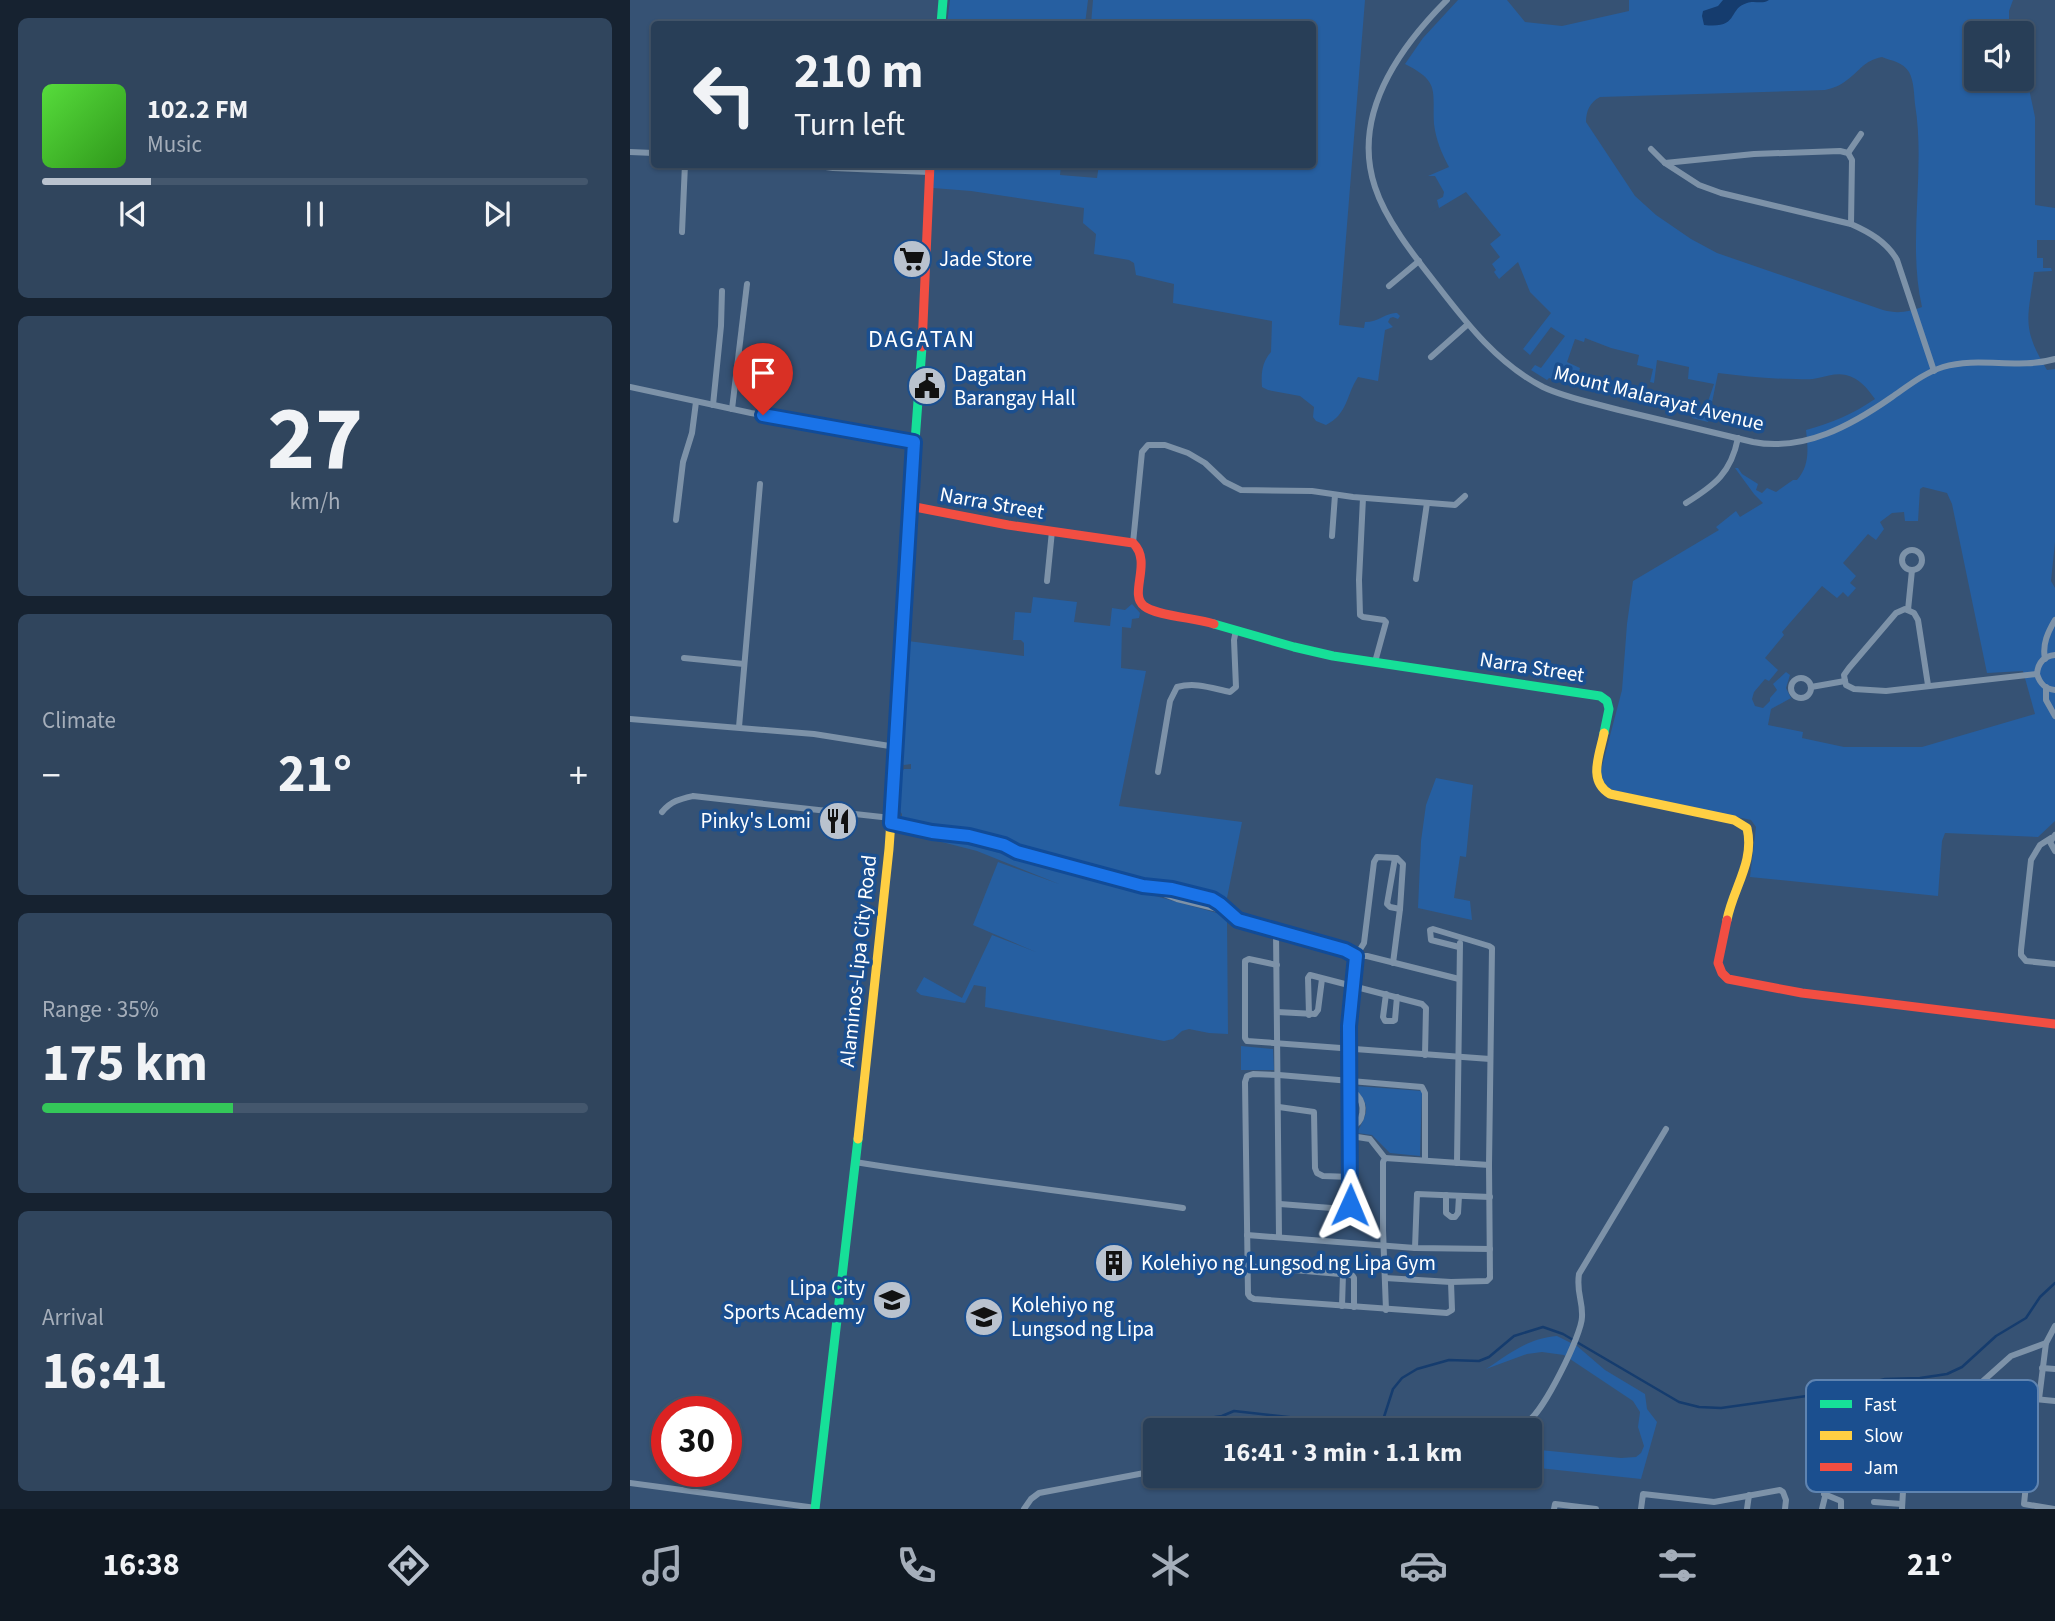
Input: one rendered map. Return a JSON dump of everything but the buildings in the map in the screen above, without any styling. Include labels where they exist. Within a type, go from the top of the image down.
[{"type":"street","points":[[941,21],[943,0]]},
{"type":"street","name":"Mount Malarayat Avenue","points":[[1444,1],[1397,60],[1376,101],[1369,136],[1369,158],[1375,188],[1382,206],[1467,325],[1507,363],[1545,388],[1588,402],[1771,444],[1820,436],[1858,419],[1934,371],[1960,363],[2029,363],[2055,359]]},
{"type":"street","points":[[1847,153],[1861,134]]},
{"type":"street","points":[[1651,149],[1665,163],[1692,182],[1721,193],[1851,224],[1880,240],[1897,260],[1934,371]]},
{"type":"street","points":[[630,152],[651,153]]},
{"type":"street","points":[[1665,163],[1754,154],[1847,153],[1852,160],[1851,224]]},
{"type":"street","points":[[682,232],[685,168]]},
{"type":"street","points":[[833,168],[930,168]]},
{"type":"street","name":"Alaminos-Lipa City Road","points":[[815,1508],[891,820],[902,617],[922,345],[930,168]]},
{"type":"street","points":[[1389,286],[1419,261]]},
{"type":"street","points":[[732,409],[747,284]]},
{"type":"street","points":[[713,405],[722,291]]},
{"type":"street","points":[[1431,357],[1467,325]]},
{"type":"street","points":[[630,387],[732,409],[914,442]]},
{"type":"street","points":[[676,520],[683,462],[692,433],[696,402]]},
{"type":"street","points":[[1686,503],[1723,476],[1734,455],[1738,438]]},
{"type":"street","points":[[1133,543],[1142,452],[1147,445],[1165,445],[1188,453],[1241,490],[1312,491],[1455,505],[1465,496]]},
{"type":"street","points":[[739,727],[760,484]]},
{"type":"street","points":[[1332,536],[1335,495]]},
{"type":"street","points":[[1363,498],[1360,615],[1386,622],[1375,662]]},
{"type":"street","points":[[1416,579],[1427,503]]},
{"type":"street","name":"Narra Street","points":[[911,506],[1133,543],[1139,548],[1142,557],[1138,593],[1142,605],[1154,611],[1209,622],[1333,656],[1540,685],[1604,698],[1609,709],[1596,774],[1600,788],[1610,794],[1734,820],[1747,828],[1750,841],[1747,864],[1728,913],[1718,963],[1722,974],[1728,979],[1802,993],[2055,1024]]},
{"type":"street","points":[[1047,581],[1052,531]]},
{"type":"street","points":[[1908,610],[1912,570]]},
{"type":"street","points":[[1928,685],[1918,620],[1914,613],[1908,610],[1896,613],[1846,672],[1845,681],[1849,688],[1857,690],[1898,690],[2037,674]]},
{"type":"street","points":[[2045,659],[2047,636],[2055,620]]},
{"type":"street","points":[[1158,772],[1170,701],[1177,687],[1188,684],[1203,685],[1230,692],[1236,687],[1236,630]]},
{"type":"street","points":[[2055,655],[2039,664],[2037,674],[2046,687],[2055,690]]},
{"type":"street","points":[[684,658],[744,664]]},
{"type":"street","points":[[1811,687],[1845,681]]},
{"type":"street","points":[[2046,687],[2046,700],[2055,716]]},
{"type":"street","points":[[630,719],[816,734],[896,747]]},
{"type":"street","points":[[662,812],[668,804],[693,796],[891,820],[932,832],[954,834],[968,841],[1143,886],[1177,899],[1215,908],[1238,920],[1345,950],[1356,956],[1367,956],[1459,979]]},
{"type":"street","points":[[2053,836],[2051,846],[2055,851]]},
{"type":"street","points":[[2053,836],[2040,845],[2031,860],[2021,954],[2026,961],[2055,964]]},
{"type":"street","points":[[1280,1204],[1347,1209],[1351,1202],[1350,1019],[1356,956],[1364,943],[1375,859],[1378,857],[1399,859],[1403,864],[1393,962]]},
{"type":"street","points":[[1395,858],[1387,904],[1400,909]]},
{"type":"street","points":[[1385,1278],[1451,1282],[1488,1281],[1490,1277],[1492,948],[1433,929],[1429,932],[1431,940],[1459,947]]},
{"type":"street","points":[[1276,931],[1279,1237]]},
{"type":"street","points":[[1457,1163],[1459,947],[1462,938]]},
{"type":"street","points":[[1276,965],[1249,959],[1245,961],[1245,1038],[1249,1042],[1490,1059]]},
{"type":"street","points":[[1309,1014],[1311,975],[1426,1006],[1425,1055]]},
{"type":"street","points":[[1277,1012],[1315,1014],[1322,979]]},
{"type":"street","points":[[1386,994],[1383,1019],[1388,1022],[1395,1020],[1397,997]]},
{"type":"street","points":[[1425,1160],[1426,1093],[1423,1088],[1279,1075],[1250,1075],[1245,1082],[1248,1294],[1252,1298],[1449,1313],[1452,1307],[1451,1282]]},
{"type":"street","points":[[1350,1093],[1357,1095],[1362,1103],[1360,1120],[1350,1127]]},
{"type":"street","points":[[1279,1107],[1314,1112],[1317,1174],[1351,1177]]},
{"type":"street","points":[[1531,1418],[1548,1395],[1578,1335],[1582,1318],[1577,1292],[1579,1274],[1666,1129]]},
{"type":"street","points":[[1351,1136],[1370,1139],[1385,1158],[1489,1165]]},
{"type":"street","points":[[1385,1158],[1386,1310]]},
{"type":"street","points":[[855,1162],[1182,1208]]},
{"type":"street","points":[[1415,1248],[1417,1194],[1490,1198]]},
{"type":"street","points":[[1446,1195],[1446,1213],[1452,1217],[1458,1213],[1458,1196]]},
{"type":"street","points":[[1247,1235],[1415,1248],[1490,1249]]},
{"type":"street","points":[[1247,1266],[1354,1277],[1354,1307]]},
{"type":"street","points":[[1342,1306],[1343,1274]]},
{"type":"street","points":[[1985,1380],[2011,1356],[2046,1343],[2053,1335],[2055,1326]]},
{"type":"street","points":[[2046,1343],[2039,1399],[2055,1401]]},
{"type":"street","points":[[2042,1368],[2055,1369]]},
{"type":"street","points":[[1024,1509],[1039,1493],[1143,1473]]},
{"type":"street","points":[[630,1483],[815,1508]]},
{"type":"street","points":[[1641,1509],[1643,1494],[1714,1506],[1749,1495],[1782,1491],[1786,1497],[1785,1509]]},
{"type":"street","points":[[2025,1492],[2024,1504],[2054,1509]]},
{"type":"street","points":[[1822,1509],[1824,1493],[1842,1501],[1841,1509]]},
{"type":"street","points":[[1747,1509],[1749,1495]]},
{"type":"street","points":[[1874,1502],[1902,1507]]},
{"type":"street","points":[[1554,1509],[1555,1504],[1596,1509]]},
{"type":"shaded area","points":[[950,0],[1088,0],[1085,21],[947,21]]},
{"type":"shaded area","points":[[1093,0],[1365,0],[1339,325],[1364,328],[1365,322],[1393,313],[1400,316],[1398,319],[1390,318],[1388,322],[1393,327],[1385,330],[1378,381],[1358,377],[1343,410],[1333,421],[1326,425],[1316,421],[1313,417],[1314,407],[1300,396],[1262,387],[1263,368],[1271,352],[1272,321],[1173,303],[1174,284],[1136,275],[1134,263],[1129,260],[1094,254],[1096,234],[1083,223],[1084,208],[933,188],[934,168],[1061,168],[1060,175],[1097,178],[1099,168],[1316,168],[1316,21],[1091,21]]},
{"type":"shaded area","points":[[1458,0],[1507,0],[1525,22],[1562,26],[1629,11],[1629,0],[2013,0],[2009,21],[1964,21],[1964,91],[2029,91],[2035,117],[2035,205],[2055,208],[2055,240],[2037,240],[2037,258],[2043,258],[2043,268],[2051,268],[2052,271],[2034,272],[2028,322],[2033,343],[2047,370],[2055,369],[2055,542],[2051,581],[2055,588],[2055,821],[2038,837],[1945,833],[1938,896],[1750,877],[1756,827],[1751,820],[1616,791],[1604,784],[1601,770],[1622,690],[1633,581],[1719,530],[1716,527],[1736,511],[1740,517],[1763,503],[1735,468],[1758,484],[1756,490],[1762,493],[1767,488],[1776,492],[1797,480],[1804,469],[1806,430],[1842,418],[1875,399],[1859,381],[1846,375],[1804,379],[1718,373],[1708,422],[1692,418],[1693,413],[1704,413],[1714,384],[1688,379],[1689,367],[1657,360],[1654,383],[1650,382],[1653,369],[1637,365],[1639,355],[1585,338],[1584,342],[1575,339],[1567,362],[1580,368],[1575,387],[1549,378],[1547,380],[1531,370],[1535,365],[1541,368],[1565,336],[1551,327],[1530,355],[1523,349],[1551,313],[1530,292],[1518,262],[1499,279],[1494,272],[1496,270],[1492,264],[1500,257],[1490,244],[1501,235],[1466,192],[1429,214],[1439,208],[1437,200],[1443,197],[1444,192],[1435,176],[1428,176],[1449,167],[1435,130],[1432,88],[1424,76],[1405,64],[1423,38]],"holes":[[[1882,57],[1900,64],[1909,72],[1914,88],[1919,155],[1916,257],[1922,307],[1907,311],[1883,310],[1717,253],[1691,239],[1656,215],[1635,196],[1586,122],[1589,107],[1600,97],[1825,90],[1842,84],[1866,63],[1876,59]],[[1923,487],[1947,493],[1952,504],[1987,673],[2023,671],[2035,714],[1922,747],[1844,747],[1802,738],[1803,732],[1768,725],[1771,709],[1791,698],[1786,688],[1790,675],[1786,672],[1773,684],[1777,690],[1763,708],[1755,706],[1752,699],[1754,692],[1765,679],[1769,681],[1778,670],[1765,658],[1784,635],[1782,632],[1822,586],[1837,598],[1843,592],[1848,597],[1856,588],[1850,583],[1856,576],[1843,563],[1868,534],[1876,540],[1884,529],[1880,522],[1892,513],[1904,512],[1905,521],[1918,521],[1920,489]]]},
{"type":"shaded area","points":[[1723,0],[1769,0],[1741,6],[1732,18],[1723,24],[1704,25],[1703,11],[1718,6]]},
{"type":"shaded area","points":[[1033,597],[1077,602],[1074,622],[1110,626],[1112,608],[1125,610],[1132,604],[1140,613],[1139,618],[1132,619],[1131,628],[1122,627],[1121,668],[1146,671],[1119,806],[1242,822],[1227,898],[1171,884],[1148,884],[1136,878],[947,826],[937,830],[902,821],[899,810],[901,773],[904,769],[911,769],[911,764],[902,763],[908,641],[1024,656],[1024,643],[1021,640],[1013,640],[1015,612],[1031,613]]},
{"type":"shaded area","points":[[1436,778],[1473,785],[1466,857],[1460,856],[1454,898],[1470,901],[1472,920],[1418,908],[1421,841],[1426,805]]},
{"type":"shaded area","points":[[900,830],[945,841],[956,841],[1217,913],[1227,919],[1228,1034],[1189,1029],[1164,1041],[985,1007],[986,987],[974,985],[965,1003],[921,995],[916,991],[924,977],[962,998],[992,935],[1036,952],[973,925],[998,862],[1059,884],[977,851]]},
{"type":"shaded area","points":[[1241,1046],[1273,1049],[1274,1070],[1241,1070]]},
{"type":"shaded area","points":[[1356,1086],[1422,1091],[1420,1156],[1390,1153],[1372,1135],[1357,1133],[1366,1106],[1355,1089]]},
{"type":"shaded area","points":[[1557,1336],[1577,1346],[1605,1370],[1645,1394],[1647,1409],[1657,1422],[1641,1479],[1542,1468],[1542,1450],[1621,1458],[1636,1457],[1644,1446],[1638,1427],[1640,1412],[1633,1401],[1564,1355],[1542,1352],[1527,1354],[1486,1369],[1511,1352]]},
{"type":"waterway","points":[[1881,1380],[1947,1374],[1962,1367],[1996,1336],[2026,1318],[2040,1297],[2055,1283]]},
{"type":"waterway","points":[[1215,1417],[1234,1411],[1379,1424],[1383,1420],[1393,1389],[1402,1378],[1417,1369],[1449,1360],[1479,1361],[1489,1357],[1514,1336],[1543,1327],[1563,1334],[1679,1402],[1699,1407],[1721,1408],[1806,1396]]},
{"type":"traffic: fast","points":[[941,21],[943,0]]},
{"type":"traffic: fast","points":[[897,736],[902,617],[922,347]]},
{"type":"traffic: fast","points":[[1214,624],[1333,656],[1600,696],[1607,701],[1609,709],[1604,733]]},
{"type":"traffic: fast","points":[[815,1509],[858,1139]]},
{"type":"traffic: slow","points":[[1604,733],[1597,775],[1603,789],[1610,794],[1734,820],[1747,828],[1749,840],[1746,864],[1727,920]]},
{"type":"traffic: slow","points":[[858,1139],[889,849],[897,736]]},
{"type":"traffic: jam","points":[[922,347],[930,168]]},
{"type":"traffic: jam","points":[[910,506],[1008,525],[1133,543],[1141,559],[1138,594],[1144,606],[1158,612],[1214,624]]},
{"type":"traffic: jam","points":[[1727,920],[1718,963],[1728,979],[1802,993],[2055,1024]]},
{"type":"place","name":"Jade Store","points":[[912,259]]},
{"type":"place","name":"Dagatan Barangay Hall","points":[[927,386]]},
{"type":"place","name":"Pinky's Lomi","points":[[838,821]]},
{"type":"place","name":"Kolehiyo ng Lungsod ng Lipa Gym","points":[[1114,1263]]},
{"type":"place","name":"Lipa City Sports Academy","points":[[892,1300]]},
{"type":"place","name":"Kolehiyo ng Lungsod ng Lipa","points":[[984,1317]]},
{"type":"district","name":"DAGATAN","points":[[922,339]]},
{"type":"route","points":[[763,415],[914,442],[891,823],[944,834],[969,836],[1004,845],[1017,852],[1143,886],[1172,889],[1212,899],[1238,920],[1345,950],[1356,956],[1349,1026],[1350,1205]]}]
